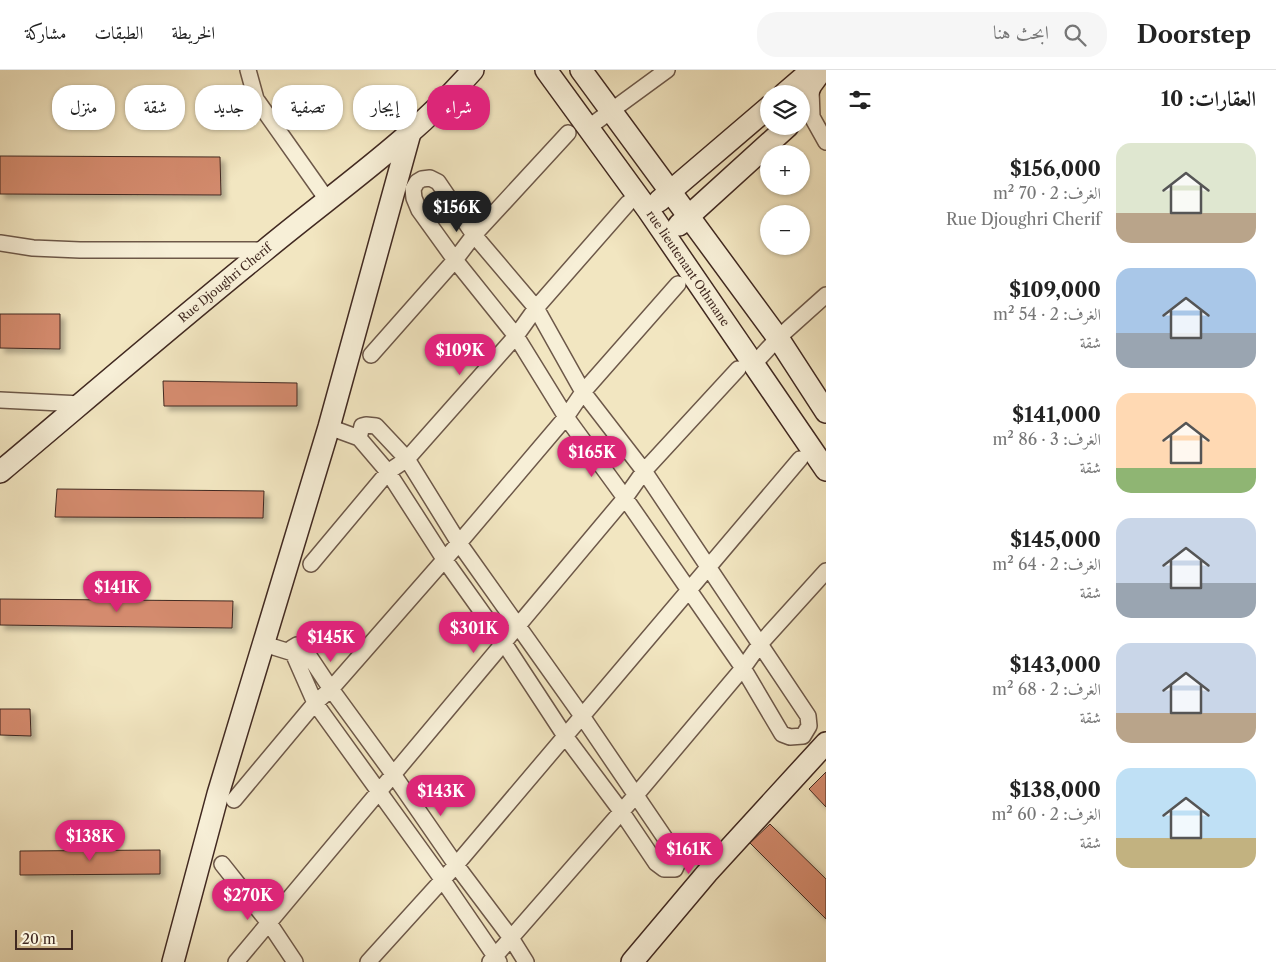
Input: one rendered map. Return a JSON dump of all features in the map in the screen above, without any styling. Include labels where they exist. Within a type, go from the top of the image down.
[{"type":"main road","points":[[454,85],[459,70]]},
{"type":"main road","name":"Rue Djoughri Cherif","points":[[461,85],[474,70]]},
{"type":"main road","name":"rue lieutenant Othmane","points":[[546,70],[589,127],[638,207],[665,237],[745,367],[826,470]]},
{"type":"main road","points":[[580,70],[778,338],[826,412]]},
{"type":"main road","points":[[796,85],[813,73]]},
{"type":"main road","points":[[809,85],[813,73]]},
{"type":"main road","points":[[638,207],[670,192],[760,115]]},
{"type":"main road","name":"Rue Djoughri Cherif","points":[[0,472],[265,250],[328,201],[427,118]]},
{"type":"main road","points":[[173,962],[218,794],[329,428],[410,133]]},
{"type":"main road","points":[[665,237],[778,135]]},
{"type":"main road","points":[[632,962],[707,873],[826,742]]},
{"type":"street","points":[[248,70],[256,99],[328,201]]},
{"type":"street","points":[[589,127],[667,70]]},
{"type":"street","points":[[813,73],[812,117],[826,142]]},
{"type":"street","points":[[371,355],[455,260],[474,234],[568,132]]},
{"type":"street","points":[[430,178],[438,182],[474,234],[536,308],[583,392],[644,471],[808,716],[809,726],[803,736],[790,738],[782,734],[743,668],[626,498],[566,417],[516,336],[455,260],[419,210],[414,198],[413,189],[417,182],[430,178]]},
{"type":"street","points":[[311,564],[388,472],[406,459],[516,336],[536,308],[638,207]]},
{"type":"street","points":[[0,243],[33,248],[80,250],[265,250]]},
{"type":"street","points":[[234,800],[316,703],[331,689],[459,542],[566,417],[583,392],[678,284]]},
{"type":"street","points":[[236,962],[626,498],[644,471],[745,367],[826,295]]},
{"type":"street","points":[[0,400],[81,404]]},
{"type":"street","points":[[329,428],[359,438],[388,472],[444,559],[504,643],[565,736],[621,811],[656,863],[664,869],[675,868],[680,858],[677,852],[669,844],[582,716],[459,542],[406,459],[376,426],[362,426],[359,438]]},
{"type":"street","points":[[368,962],[456,865],[800,458]]},
{"type":"street","points":[[526,962],[511,938],[456,865],[303,647],[300,645],[292,648],[316,703],[442,879],[495,960],[511,938],[636,795],[743,668],[760,644],[826,570]]},
{"type":"street","points":[[264,644],[293,653]]},
{"type":"street","points":[[222,864],[269,923],[295,962]]},
{"type":"building","points":[[0,156],[220,157],[221,195],[0,194]]},
{"type":"building","points":[[0,314],[60,314],[60,349],[0,348]]},
{"type":"building","points":[[163,381],[297,383],[297,406],[164,406]]},
{"type":"building","points":[[57,489],[264,491],[263,518],[55,517]]},
{"type":"building","points":[[0,599],[233,601],[232,628],[0,625]]},
{"type":"building","points":[[0,709],[30,709],[31,736],[0,735]]},
{"type":"building","points":[[826,772],[826,807],[809,789]]},
{"type":"building","points":[[770,824],[826,879],[826,919],[750,843]]},
{"type":"building","points":[[160,850],[160,874],[20,875],[20,851]]}]
